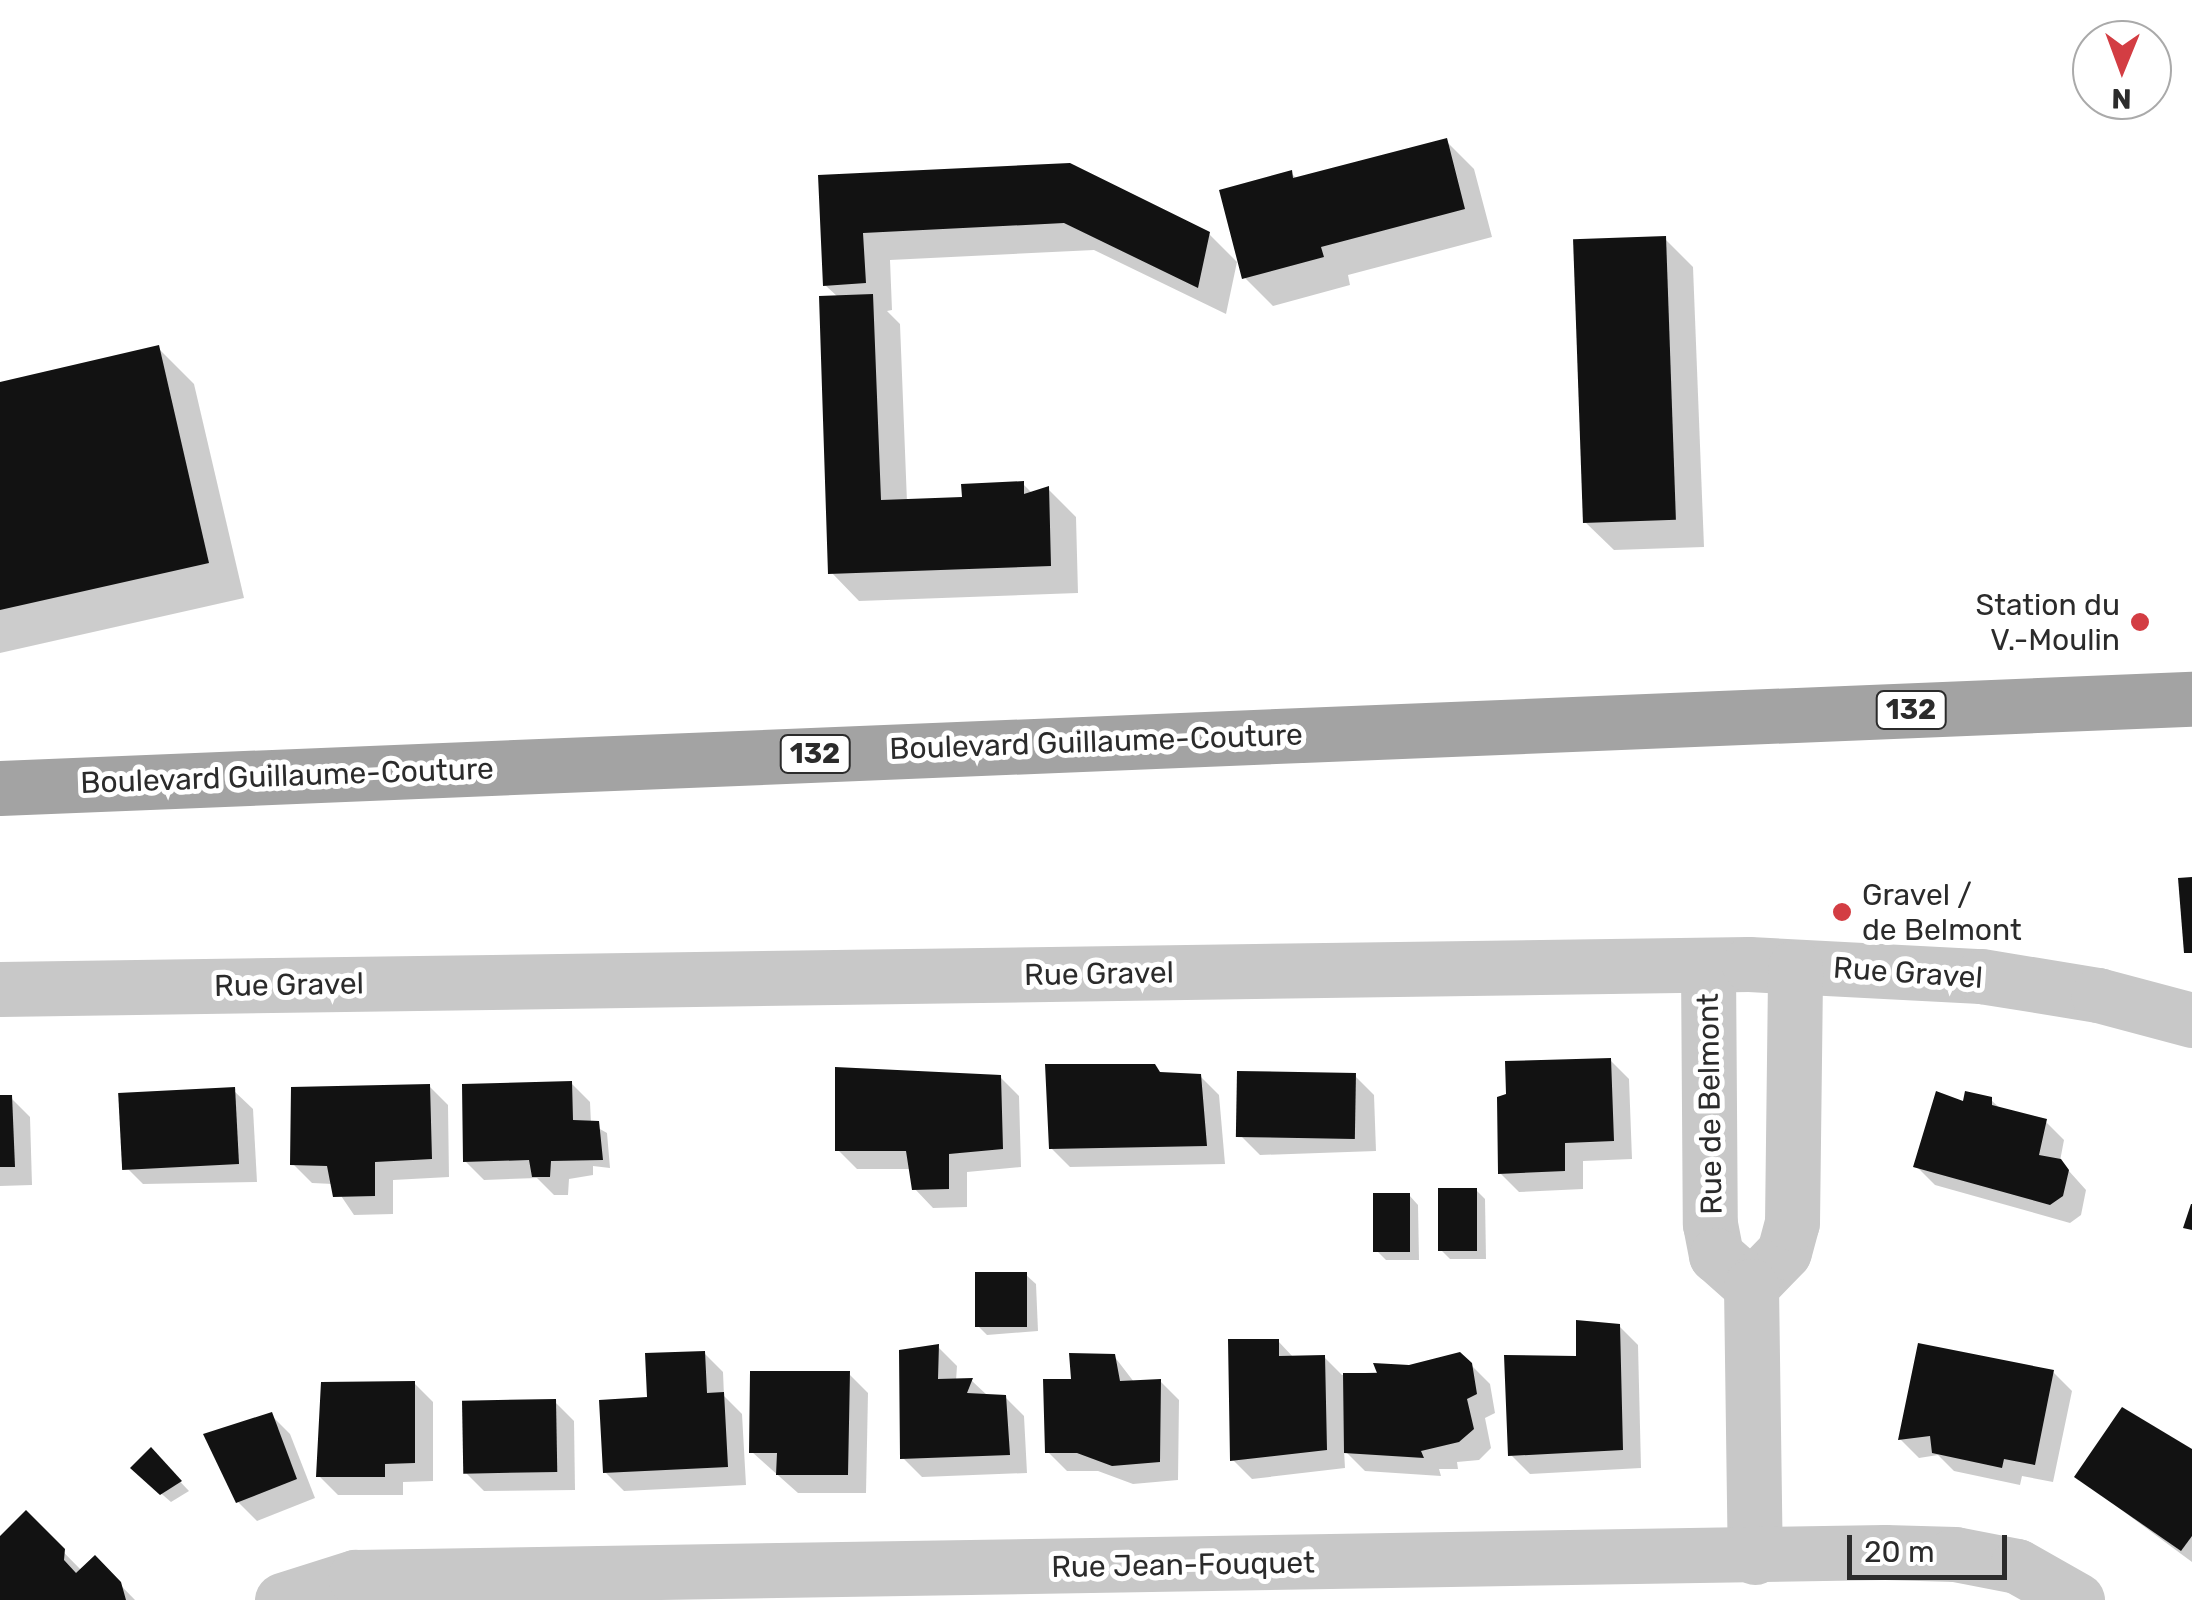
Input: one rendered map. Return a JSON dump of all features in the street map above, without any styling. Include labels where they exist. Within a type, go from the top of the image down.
[{"type":"main road","name":"Boulevard Guillaume-Couture","points":[[0,788],[2192,700]]},
{"type":"street","name":"Rue Gravel","points":[[0,989],[1708,965],[1981,976],[2098,995],[2192,1020]]},
{"type":"street","name":"Rue de Belmont","points":[[1708,965],[1710,1224],[1716,1255],[1751,1286]]},
{"type":"street","points":[[1755,1558],[1751,1286],[1784,1252],[1792,1223],[1795,967]]},
{"type":"street","name":"Rue Jean-Fouquet","points":[[282,1600],[355,1577],[1956,1554],[2018,1566],[2078,1600]]},
{"type":"building","points":[[1447,138],[1465,209],[1321,247],[1324,257],[1242,279],[1219,190],[1292,170],[1293,178]]},
{"type":"building","points":[[1070,163],[1210,232],[1198,288],[1064,223],[863,233],[866,283],[823,286],[818,175]]},
{"type":"building","points":[[1666,236],[1676,520],[1583,523],[1573,239]]},
{"type":"building","points":[[873,294],[881,500],[962,497],[961,484],[1024,481],[1024,494],[1049,486],[1051,566],[828,574],[819,296]]},
{"type":"building","points":[[159,345],[209,563],[0,610],[0,382]]},
{"type":"building","points":[[2192,877],[2192,953],[2184,953],[2178,878]]},
{"type":"building","points":[[1611,1058],[1614,1141],[1565,1143],[1565,1171],[1498,1174],[1497,1097],[1506,1094],[1505,1061]]},
{"type":"building","points":[[1045,1064],[1155,1064],[1160,1072],[1201,1074],[1207,1146],[1049,1149]]},
{"type":"building","points":[[835,1067],[1001,1075],[1003,1149],[949,1154],[949,1189],[912,1190],[906,1151],[835,1151]]},
{"type":"building","points":[[1237,1071],[1356,1073],[1355,1139],[1236,1137]]},
{"type":"building","points":[[572,1081],[573,1120],[599,1121],[603,1160],[551,1161],[550,1177],[532,1177],[529,1160],[463,1162],[462,1084]]},
{"type":"building","points":[[430,1084],[432,1159],[375,1162],[375,1196],[333,1197],[327,1166],[290,1165],[291,1087]]},
{"type":"building","points":[[235,1087],[239,1164],[122,1170],[118,1093]]},
{"type":"building","points":[[1936,1091],[1963,1101],[1965,1091],[1992,1097],[1992,1105],[2047,1119],[2039,1155],[2061,1159],[2069,1170],[2063,1196],[2050,1205],[1913,1167]]},
{"type":"building","points":[[0,1095],[12,1095],[15,1167],[0,1167]]},
{"type":"building","points":[[1438,1188],[1477,1188],[1477,1251],[1438,1251]]},
{"type":"building","points":[[1373,1193],[1410,1193],[1410,1252],[1373,1252]]},
{"type":"building","points":[[2192,1204],[2192,1230],[2183,1228]]},
{"type":"building","points":[[975,1272],[1027,1272],[1027,1327],[975,1327]]},
{"type":"building","points":[[1576,1320],[1620,1324],[1623,1450],[1508,1456],[1504,1355],[1576,1356]]},
{"type":"building","points":[[1228,1339],[1279,1339],[1279,1356],[1325,1355],[1327,1450],[1230,1461]]},
{"type":"building","points":[[1918,1343],[2054,1370],[2035,1465],[2004,1459],[2002,1468],[1932,1453],[1930,1436],[1898,1440]]},
{"type":"building","points":[[939,1344],[938,1379],[973,1378],[967,1393],[1006,1395],[1010,1455],[900,1459],[899,1350]]},
{"type":"building","points":[[705,1351],[707,1393],[724,1392],[728,1467],[603,1473],[599,1400],[647,1397],[645,1353]]},
{"type":"building","points":[[1460,1352],[1472,1363],[1477,1394],[1467,1399],[1474,1429],[1459,1442],[1421,1451],[1424,1458],[1344,1453],[1343,1373],[1377,1373],[1373,1363],[1409,1365]]},
{"type":"building","points":[[1069,1353],[1115,1354],[1120,1381],[1161,1379],[1160,1462],[1112,1466],[1077,1453],[1045,1453],[1043,1379],[1071,1379]]},
{"type":"building","points":[[750,1371],[850,1371],[848,1475],[776,1475],[777,1453],[749,1453]]},
{"type":"building","points":[[415,1381],[415,1463],[385,1464],[385,1477],[316,1477],[321,1382]]},
{"type":"building","points":[[556,1399],[557,1472],[463,1474],[462,1401]]},
{"type":"building","points":[[2122,1407],[2192,1449],[2192,1536],[2181,1551],[2074,1477]]},
{"type":"building","points":[[272,1412],[297,1479],[236,1503],[203,1434]]},
{"type":"building","points":[[151,1447],[182,1481],[160,1495],[130,1468]]},
{"type":"building","points":[[26,1510],[65,1549],[64,1560],[76,1573],[95,1555],[121,1582],[126,1600],[0,1600],[0,1536]]},
{"type":"place","name":"Station du V.-Moulin","points":[[2140,622]]},
{"type":"place","name":"Gravel / de Belmont","points":[[1842,912]]}]
